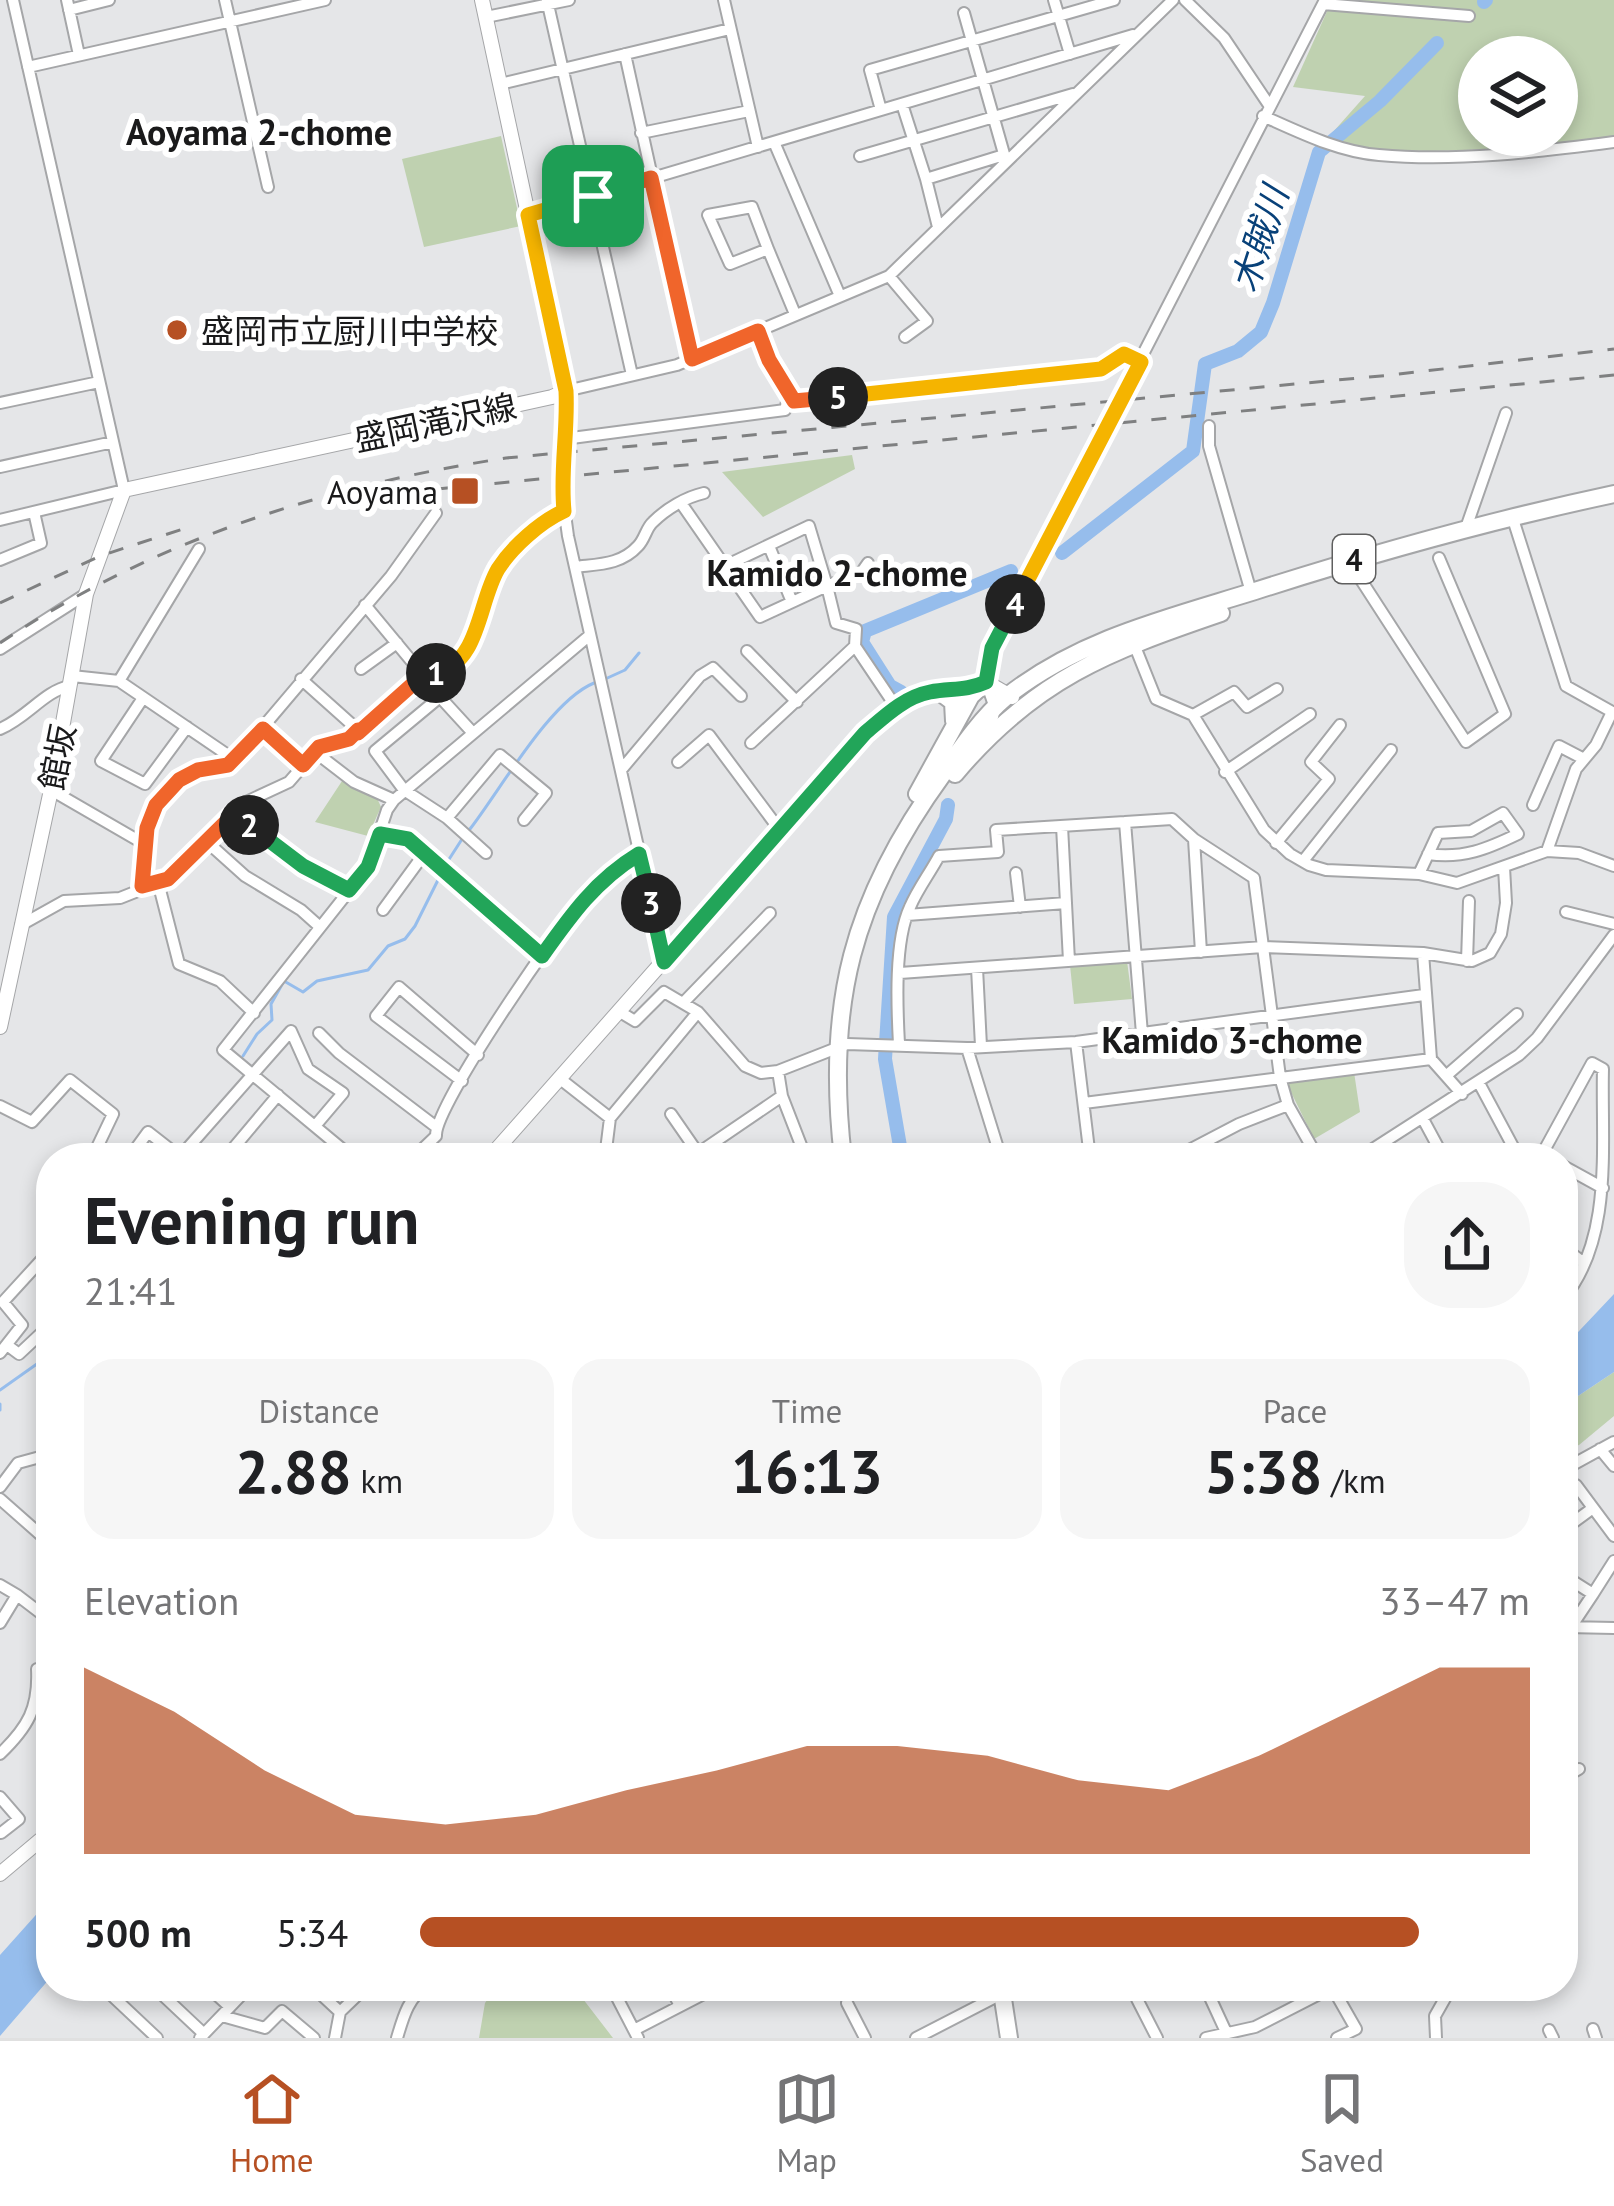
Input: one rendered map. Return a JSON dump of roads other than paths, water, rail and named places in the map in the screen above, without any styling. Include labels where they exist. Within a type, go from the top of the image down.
[{"type":"highway","name":"4","points":[[851,1143],[841,1047],[858,965],[889,874],[933,802],[989,735],[1029,699],[1072,671],[1126,646],[1352,566],[1614,494]]},
{"type":"highway","name":"4","points":[[843,1143],[840,1012],[857,935],[887,860],[923,801],[1001,703],[1098,642],[1251,592],[1466,528],[1614,504]]},
{"type":"highway","points":[[840,1012],[849,939],[876,866],[971,697],[986,682]]},
{"type":"highway","points":[[938,691],[949,697],[956,710],[948,739]]},
{"type":"highway","points":[[1007,2001],[1014,2038]]},
{"type":"main road","points":[[482,0],[566,391]]},
{"type":"main road","name":"盛岡滝沢線","points":[[124,490],[566,391]]},
{"type":"main road","name":"館坂","points":[[0,1027],[51,790],[86,595],[124,490]]},
{"type":"main road","points":[[502,1143],[865,733],[896,707],[938,691],[970,689],[986,682],[1001,703],[1029,699]]},
{"type":"main road","points":[[0,1874],[36,1844]]},
{"type":"street","points":[[0,520],[124,490],[13,0]]},
{"type":"street","points":[[79,55],[68,5],[109,0]]},
{"type":"street","points":[[226,0],[268,187]]},
{"type":"street","points":[[28,67],[325,0]]},
{"type":"street","points":[[486,17],[568,0]]},
{"type":"street","points":[[724,0],[758,147]]},
{"type":"street","points":[[1054,0],[1070,53]]},
{"type":"street","points":[[881,110],[870,70],[1114,0]]},
{"type":"street","points":[[664,962],[564,511],[560,473],[566,391],[692,359],[889,276],[1005,158],[1173,0]]},
{"type":"street","points":[[1185,0],[1226,40],[1266,111],[1320,140],[1376,155],[1558,149],[1614,142]]},
{"type":"street","points":[[547,2],[632,375]]},
{"type":"street","points":[[986,682],[992,648],[1324,2],[1469,16]]},
{"type":"street","points":[[964,13],[1005,158]]},
{"type":"street","points":[[500,84],[730,29]]},
{"type":"street","points":[[528,215],[1137,34]]},
{"type":"street","points":[[625,54],[692,359]]},
{"type":"street","points":[[860,156],[1076,93]]},
{"type":"street","points":[[902,104],[938,227]]},
{"type":"street","points":[[641,133],[749,111]]},
{"type":"street","points":[[774,142],[840,296]]},
{"type":"street","points":[[926,179],[1005,158]]},
{"type":"street","points":[[767,249],[730,264],[708,215],[752,207],[795,314]]},
{"type":"street","points":[[889,276],[926,321],[905,337]]},
{"type":"street","points":[[758,331],[794,401]]},
{"type":"street","points":[[564,439],[785,410],[787,402],[794,401],[1101,369],[1124,354],[1141,362]]},
{"type":"street","points":[[0,403],[99,382]]},
{"type":"street","points":[[1466,528],[1506,413]]},
{"type":"street","points":[[1210,426],[1212,458],[1251,592]]},
{"type":"street","points":[[0,466],[113,442]]},
{"type":"street","points":[[575,567],[602,566],[619,559],[638,547],[650,524],[704,493]]},
{"type":"street","points":[[681,503],[760,616],[861,573],[868,563]]},
{"type":"street","points":[[21,925],[64,901],[119,898],[168,879],[246,802],[289,782],[323,745],[358,733],[423,675],[440,673],[458,662],[499,569],[538,528],[564,511]]},
{"type":"street","points":[[0,560],[41,543],[34,512]]},
{"type":"street","points":[[142,886],[156,805],[198,770],[235,760],[436,513]]},
{"type":"street","points":[[1514,520],[1566,686],[1613,713],[1576,770],[1547,851]]},
{"type":"street","points":[[727,565],[809,526],[836,623],[856,628],[855,646],[896,707]]},
{"type":"street","points":[[769,545],[792,602]]},
{"type":"street","points":[[119,681],[199,549]]},
{"type":"street","points":[[1352,566],[1466,742],[1505,714],[1439,558]]},
{"type":"street","points":[[0,649],[86,595]]},
{"type":"street","points":[[365,604],[423,675]]},
{"type":"street","points":[[335,1143],[223,1050],[368,867],[399,795],[590,635]]},
{"type":"street","points":[[362,669],[397,643]]},
{"type":"street","points":[[751,742],[855,646]]},
{"type":"street","points":[[1126,646],[1156,699],[1193,715],[1225,772],[1276,843],[1303,861],[1326,870],[1419,874],[1457,883],[1547,851],[1579,853],[1614,866]]},
{"type":"street","points":[[747,651],[797,702]]},
{"type":"street","points":[[621,770],[700,676],[712,668],[741,696]]},
{"type":"street","points":[[301,680],[370,754],[440,697],[472,733]]},
{"type":"street","points":[[0,729],[25,718],[53,689],[71,681],[119,681],[235,760]]},
{"type":"street","points":[[1193,715],[1234,692],[1246,707],[1277,689]]},
{"type":"street","points":[[143,698],[101,761],[146,784],[187,727]]},
{"type":"street","points":[[989,735],[1001,703]]},
{"type":"street","points":[[1225,772],[1310,714]]},
{"type":"street","points":[[1276,843],[1329,779],[1311,762],[1340,725]]},
{"type":"street","points":[[263,729],[303,765]]},
{"type":"street","points":[[678,762],[709,735],[779,829]]},
{"type":"street","points":[[1533,805],[1559,746],[1584,759]]},
{"type":"street","points":[[1303,861],[1391,750]]},
{"type":"street","points":[[375,751],[399,795]]},
{"type":"street","points":[[315,752],[354,782],[399,795],[447,818],[486,853]]},
{"type":"street","points":[[447,818],[500,755],[546,793],[524,820]]},
{"type":"street","points":[[51,790],[146,845]]},
{"type":"street","points":[[1419,874],[1428,854],[1438,833],[1471,831],[1503,813],[1518,834],[1478,853],[1428,854]]},
{"type":"street","points":[[234,814],[303,866],[349,890]]},
{"type":"street","points":[[890,1044],[907,915],[940,856],[998,852],[996,830],[1172,819],[1254,878],[1280,1077],[1288,1105],[1310,1143]]},
{"type":"street","points":[[1125,822],[1142,1034]]},
{"type":"street","points":[[1062,826],[1070,961]]},
{"type":"street","points":[[380,834],[408,839],[542,956]]},
{"type":"street","points":[[1194,839],[1201,952]]},
{"type":"street","points":[[206,842],[245,876],[320,927]]},
{"type":"street","points":[[383,910],[424,854]]},
{"type":"street","points":[[428,1143],[542,956],[588,893],[639,854]]},
{"type":"street","points":[[900,974],[1263,947],[1423,953],[1467,961],[1483,958],[1498,943],[1505,920],[1504,867]]},
{"type":"street","points":[[1016,874],[1020,908]]},
{"type":"street","points":[[158,882],[179,964],[220,981],[254,1012]]},
{"type":"street","points":[[1467,961],[1469,901]]},
{"type":"street","points":[[907,915],[1066,903]]},
{"type":"street","points":[[1567,912],[1614,924]]},
{"type":"street","points":[[683,1003],[770,913]]},
{"type":"street","points":[[1391,1143],[1537,1038],[1614,935]]},
{"type":"street","points":[[1423,953],[1431,1059],[1462,1094]]},
{"type":"street","points":[[977,968],[974,1047],[997,1143]]},
{"type":"street","points":[[462,1081],[376,1016],[398,987],[478,1055]]},
{"type":"street","points":[[620,1012],[635,1022],[664,992],[698,1012],[745,1066],[761,1073],[841,1047],[1076,1042],[1424,995]]},
{"type":"street","points":[[607,1143],[610,1118],[698,1012]]},
{"type":"street","points":[[1447,1075],[1517,1014]]},
{"type":"street","points":[[192,1143],[291,1031],[308,1069],[343,1093],[315,1126]]},
{"type":"street","points":[[319,1033],[435,1126]]},
{"type":"street","points":[[1076,1042],[1088,1143]]},
{"type":"street","points":[[1084,1103],[1431,1059]]},
{"type":"street","points":[[1550,1143],[1592,1063],[1604,1069],[1603,1188],[1599,1218],[1578,1279]]},
{"type":"street","points":[[778,1071],[800,1143]]},
{"type":"street","points":[[559,1078],[610,1118]]},
{"type":"street","points":[[0,1106],[32,1122],[70,1080],[113,1114],[99,1143]]},
{"type":"street","points":[[1479,1083],[1510,1143]]},
{"type":"street","points":[[242,1143],[278,1095]]},
{"type":"street","points":[[712,1143],[782,1096]]},
{"type":"street","points":[[1203,1143],[1288,1105]]},
{"type":"street","points":[[671,1114],[687,1143]]},
{"type":"street","points":[[1423,1119],[1436,1143]]},
{"type":"street","points":[[140,1143],[148,1132],[162,1143]]},
{"type":"street","points":[[1578,1174],[1603,1188]]},
{"type":"street","points":[[1578,1258],[1584,1263]]},
{"type":"street","points":[[36,1266],[3,1302],[22,1325],[4,1349],[20,1354],[36,1339]]},
{"type":"street","points":[[1578,1461],[1614,1442]]},
{"type":"street","points":[[1600,1449],[1614,1466]]},
{"type":"street","points":[[0,1487],[18,1463],[36,1458]]},
{"type":"street","points":[[1578,1487],[1614,1536]]},
{"type":"street","points":[[0,1499],[36,1531]]},
{"type":"street","points":[[1578,1519],[1593,1508]]},
{"type":"street","points":[[1578,1613],[1614,1562]]},
{"type":"street","points":[[1578,1584],[1593,1594]]},
{"type":"street","points":[[0,1585],[36,1610]]},
{"type":"street","points":[[0,1623],[17,1595]]},
{"type":"street","points":[[1578,1627],[1614,1628]]},
{"type":"street","points":[[0,1754],[24,1732],[34,1714],[36,1684]]},
{"type":"street","points":[[0,1797],[19,1820],[0,1833],[10,1845]]},
{"type":"street","points":[[118,2001],[157,2038]]},
{"type":"street","points":[[168,2001],[202,2036],[236,2001]]},
{"type":"street","points":[[218,2001],[226,2012],[265,2028],[282,2012],[314,2038]]},
{"type":"street","points":[[328,2001],[340,2012]]},
{"type":"street","points":[[334,2038],[340,2012],[350,2001]]},
{"type":"street","points":[[397,2038],[411,2001]]},
{"type":"street","points":[[619,2001],[636,2034],[690,2001]]},
{"type":"street","points":[[678,2001],[680,2006]]},
{"type":"street","points":[[916,2038],[985,2001]]},
{"type":"street","points":[[1139,2001],[1157,2038]]},
{"type":"street","points":[[1210,2001],[1217,2035],[1255,2027],[1306,2001]]},
{"type":"street","points":[[1337,2038],[1356,2029],[1341,2001]]},
{"type":"street","points":[[1436,2038],[1435,2016],[1444,2001]]},
{"type":"street","points":[[847,2003],[865,2038]]},
{"type":"water","points":[[1614,1294],[1614,1372],[1578,1396],[1578,1332]]},
{"type":"water","points":[[36,1915],[36,1994],[0,2036],[0,1955]]},
{"type":"waterway","name":"木賊川","points":[[1062,553],[1193,451],[1205,364],[1238,351],[1261,332],[1319,152],[1380,101],[1437,43]]},
{"type":"waterway","name":"木賊川","points":[[901,692],[890,686],[862,642],[865,631],[1011,571]]},
{"type":"waterway","points":[[603,680],[625,670],[639,653]]},
{"type":"waterway","points":[[470,829],[560,708],[594,683]]},
{"type":"waterway","name":"木賊川","points":[[899,1143],[885,1059],[894,917],[946,819],[948,805]]},
{"type":"waterway","points":[[446,864],[464,836]]},
{"type":"waterway","points":[[243,1056],[272,1020],[271,1004],[284,981],[303,992],[317,981],[368,970],[388,946],[405,939],[415,926],[442,872]]},
{"type":"waterway","points":[[0,1390],[36,1365]]},
{"type":"waterway","points":[[0,1404],[0,1410]]},
{"type":"railway","points":[[0,643],[118,575],[242,522],[438,470],[506,458],[1391,375],[1614,349]]},
{"type":"railway","points":[[375,495],[1614,375]]},
{"type":"railway","points":[[0,603],[100,556],[189,527]]},
{"type":"place","name":"盛岡市立厨川中学校","points":[[177,330]]},
{"type":"place","name":"Aoyama","points":[[465,491]]},
{"type":"district","name":"Aoyama 2-chome","points":[[259,131]]},
{"type":"district","name":"Kamido 2-chome","points":[[837,572]]},
{"type":"district","name":"Kamido 3-chome","points":[[1232,1039]]}]
